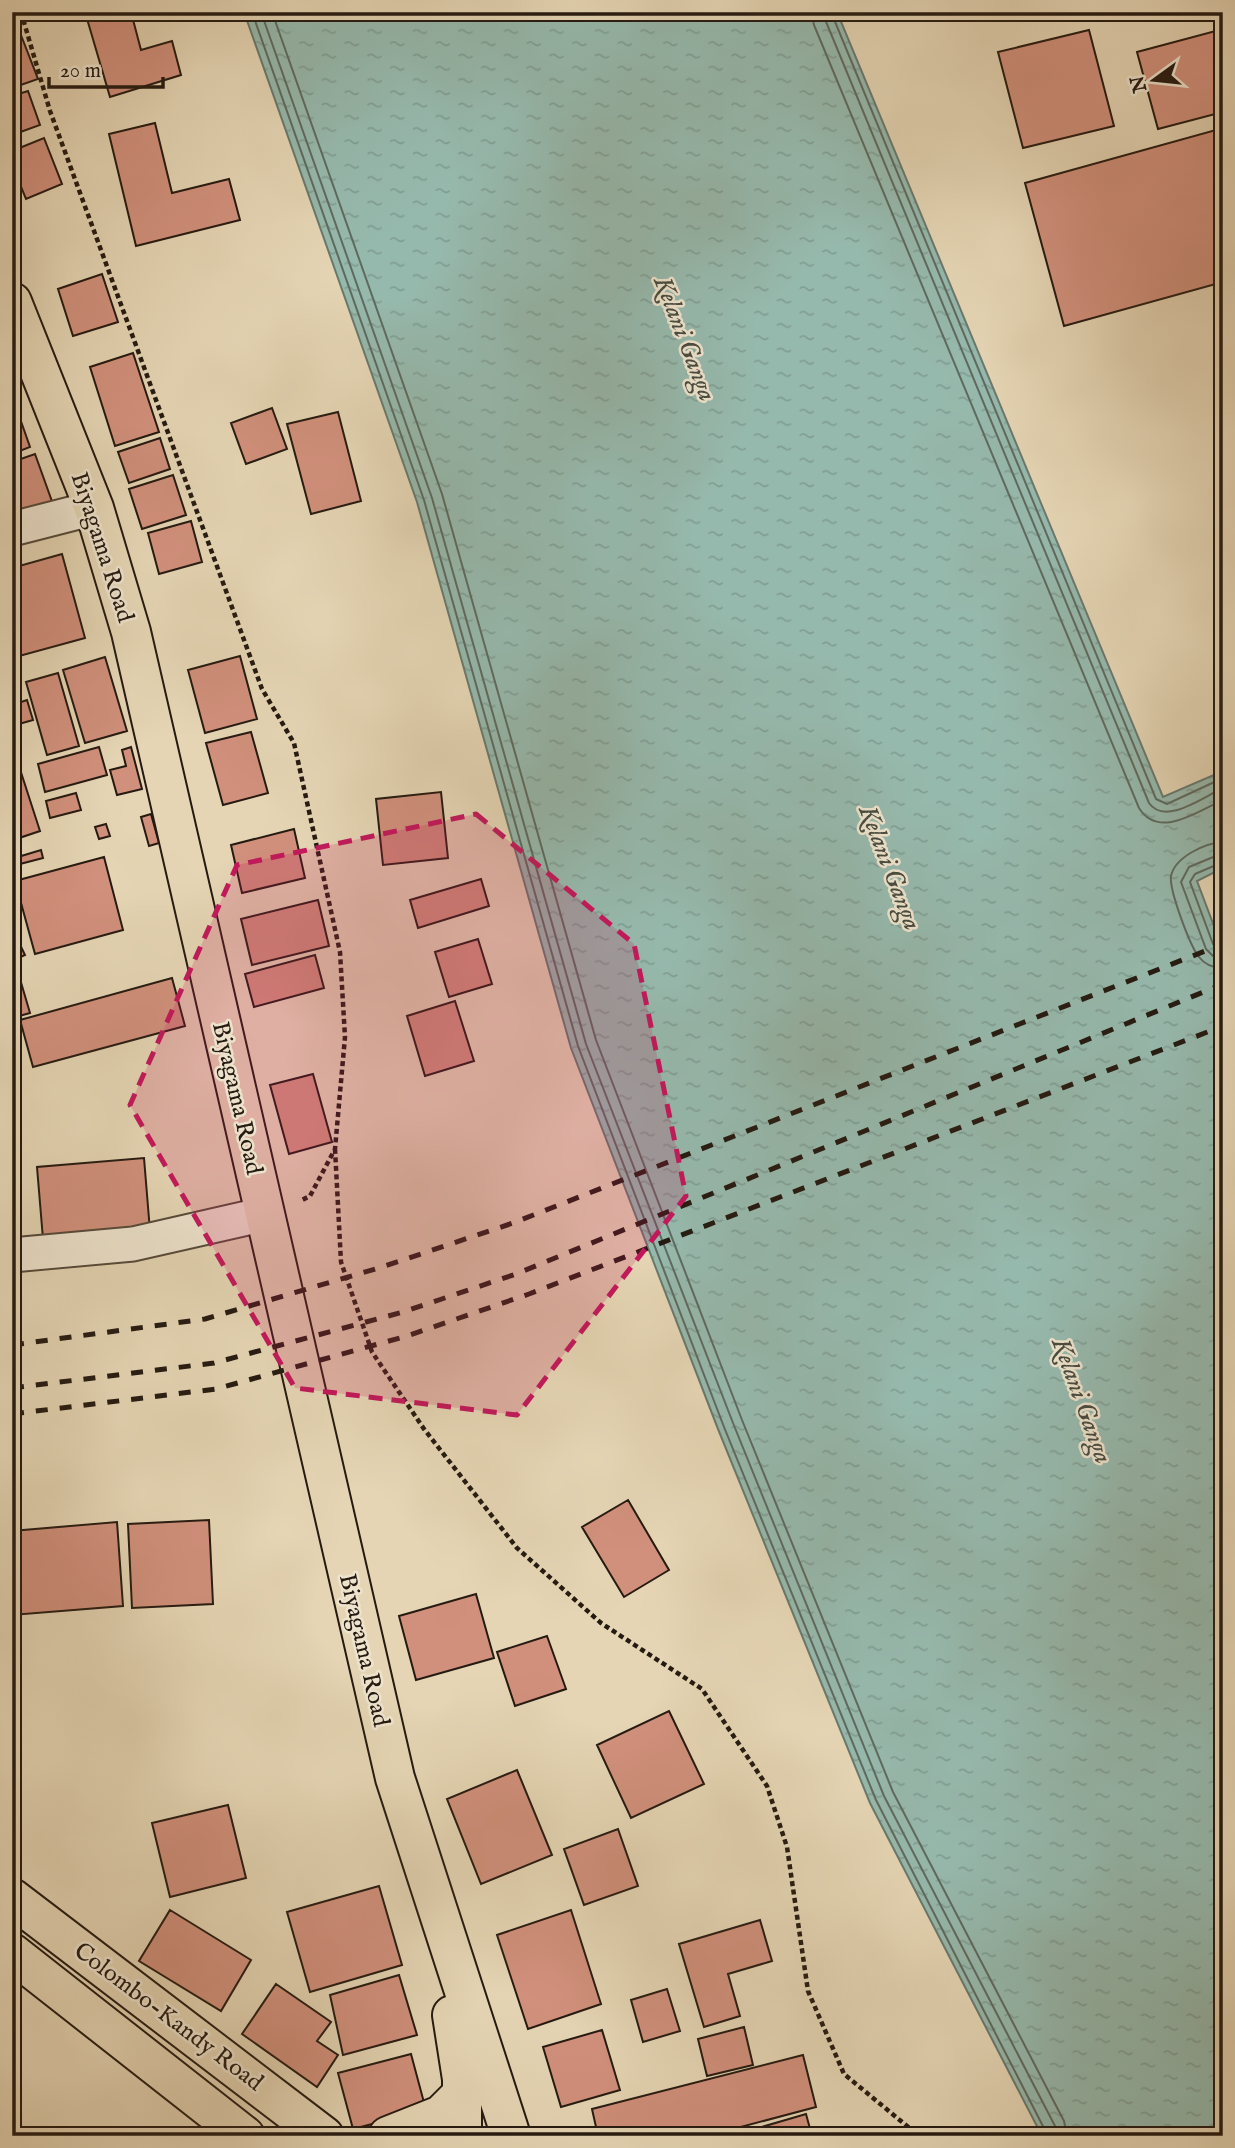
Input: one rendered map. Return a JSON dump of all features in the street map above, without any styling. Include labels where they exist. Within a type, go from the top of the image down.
[{"type":"main road","name":"Biyagama Road","points":[[12,302],[94,508],[131,632],[395,1778],[510,2136]]},
{"type":"main road","name":"Colombo-Kandy Road","points":[[12,1898],[324,2136]]},
{"type":"main road","name":"Biyagama Road","points":[[434,1902],[463,2093],[462,2136]]},
{"type":"main road","name":"Colombo-Kandy Road","points":[[12,1953],[245,2136]]},
{"type":"main road","points":[[388,2136],[441,2115],[463,2093]]},
{"type":"street","points":[[12,529],[94,508]]},
{"type":"street","points":[[12,1255],[133,1244],[265,1214]]},
{"type":"path","points":[[21,12],[50,111],[262,689],[294,743],[340,952],[345,1037],[335,1149],[341,1262],[372,1352],[424,1429],[517,1548],[601,1623],[702,1689],[767,1786],[787,1847],[808,1991],[844,2074],[919,2136]]},
{"type":"path","points":[[265,1214],[310,1196],[335,1149]]},
{"type":"highlighted area","points":[[476,814],[634,944],[686,1196],[517,1415],[295,1388],[130,1105],[237,865]]},
{"type":"water","name":"Kelani Ganga","points":[[244,12],[837,12],[1163,797],[1223,771],[1223,868],[1197,881],[1223,950],[1223,2136],[1042,2136],[870,1803],[718,1429],[571,1048],[417,502]]},
{"type":"building","points":[[12,12],[38,79],[12,88]]},
{"type":"building","points":[[85,12],[131,12],[141,50],[172,41],[181,75],[110,97]]},
{"type":"building","points":[[1223,29],[1223,112],[1158,129],[1137,52]]},
{"type":"building","points":[[1089,30],[1114,126],[1023,148],[998,52]]},
{"type":"building","points":[[28,91],[40,125],[12,135],[12,96]]},
{"type":"building","points":[[155,123],[172,193],[229,179],[240,220],[136,246],[109,134]]},
{"type":"building","points":[[1223,128],[1223,282],[1064,326],[1025,183]]},
{"type":"building","points":[[44,138],[62,184],[26,199],[12,165],[12,151]]},
{"type":"building","points":[[102,274],[118,322],[73,336],[58,289]]},
{"type":"building","points":[[133,353],[159,432],[115,446],[90,367]]},
{"type":"building","points":[[272,408],[287,449],[246,464],[231,423]]},
{"type":"building","points":[[17,410],[30,447],[12,454],[12,412]]},
{"type":"building","points":[[338,412],[361,501],[311,514],[287,424]]},
{"type":"building","points":[[160,438],[170,469],[129,483],[118,452]]},
{"type":"building","points":[[35,454],[54,507],[12,522],[12,462]]},
{"type":"building","points":[[173,475],[186,515],[142,529],[129,489]]},
{"type":"building","points":[[191,521],[202,562],[159,574],[148,533]]},
{"type":"building","points":[[62,554],[85,638],[12,658],[12,568]]},
{"type":"building","points":[[240,656],[257,719],[205,733],[188,670]]},
{"type":"building","points":[[105,657],[127,731],[85,743],[63,670]]},
{"type":"building","points":[[58,673],[79,746],[47,755],[26,682]]},
{"type":"building","points":[[27,700],[33,720],[12,726],[12,705]]},
{"type":"building","points":[[251,732],[268,793],[223,805],[206,743]]},
{"type":"building","points":[[99,747],[107,775],[45,792],[38,764]]},
{"type":"building","points":[[131,747],[142,789],[117,795],[110,770],[126,766],[122,750]]},
{"type":"building","points":[[17,760],[40,831],[13,840],[12,762]]},
{"type":"building","points":[[441,792],[448,858],[383,865],[376,799]]},
{"type":"building","points":[[76,793],[81,810],[50,818],[46,801]]},
{"type":"building","points":[[151,814],[159,843],[149,846],[141,817]]},
{"type":"building","points":[[106,824],[110,836],[99,839],[95,827]]},
{"type":"building","points":[[294,829],[305,878],[242,893],[231,845]]},
{"type":"building","points":[[41,850],[43,858],[20,864],[18,857]]},
{"type":"building","points":[[104,857],[123,930],[35,954],[15,881]]},
{"type":"building","points":[[481,879],[489,906],[418,928],[410,900]]},
{"type":"building","points":[[318,900],[329,946],[252,965],[241,919]]},
{"type":"building","points":[[12,928],[25,955],[12,961]]},
{"type":"building","points":[[478,939],[492,984],[449,997],[435,952]]},
{"type":"building","points":[[315,955],[324,988],[254,1007],[245,974]]},
{"type":"building","points":[[172,978],[185,1026],[33,1067],[20,1020]]},
{"type":"building","points":[[20,979],[30,1013],[12,1018],[12,981]]},
{"type":"building","points":[[455,1001],[474,1061],[425,1076],[407,1016]]},
{"type":"building","points":[[313,1074],[332,1142],[289,1154],[270,1085]]},
{"type":"building","points":[[144,1158],[150,1231],[43,1239],[37,1167]]},
{"type":"building","points":[[628,1500],[669,1570],[624,1597],[582,1527]]},
{"type":"building","points":[[209,1520],[213,1604],[132,1608],[128,1524]]},
{"type":"building","points":[[117,1522],[123,1606],[12,1615],[12,1531]]},
{"type":"building","points":[[476,1594],[494,1658],[416,1680],[399,1616]]},
{"type":"building","points":[[547,1636],[566,1689],[515,1706],[497,1652]]},
{"type":"building","points":[[669,1711],[704,1784],[631,1818],[597,1745]]},
{"type":"building","points":[[517,1770],[552,1855],[481,1884],[447,1799]]},
{"type":"building","points":[[228,1805],[246,1878],[170,1897],[152,1823]]},
{"type":"building","points":[[618,1829],[638,1886],[584,1905],[564,1849]]},
{"type":"building","points":[[379,1886],[402,1965],[310,1992],[287,1912]]},
{"type":"building","points":[[170,1910],[251,1960],[221,2011],[139,1961]]},
{"type":"building","points":[[571,1910],[601,2004],[528,2029],[497,1935]]},
{"type":"building","points":[[760,1920],[772,1961],[728,1974],[740,2016],[704,2027],[679,1944]]},
{"type":"building","points":[[399,1975],[417,2035],[343,2055],[330,1995]]},
{"type":"building","points":[[276,1984],[331,2022],[317,2041],[338,2055],[317,2087],[242,2034]]},
{"type":"building","points":[[667,1989],[680,2031],[643,2042],[631,2000]]},
{"type":"building","points":[[744,2027],[753,2065],[707,2076],[698,2039]]},
{"type":"building","points":[[602,2030],[620,2090],[561,2107],[543,2047]]},
{"type":"building","points":[[411,2054],[426,2110],[353,2129],[338,2073]]},
{"type":"building","points":[[803,2055],[816,2107],[707,2136],[598,2136],[592,2109]]},
{"type":"building","points":[[806,2114],[812,2136],[731,2136]]},
{"type":"railway","points":[[12,1345],[205,1319],[382,1267],[513,1223],[1223,944]]},
{"type":"railway","points":[[12,1388],[214,1363],[403,1312],[516,1274],[1223,984]]},
{"type":"railway","points":[[12,1414],[216,1389],[407,1336],[529,1294],[1223,1026]]}]
